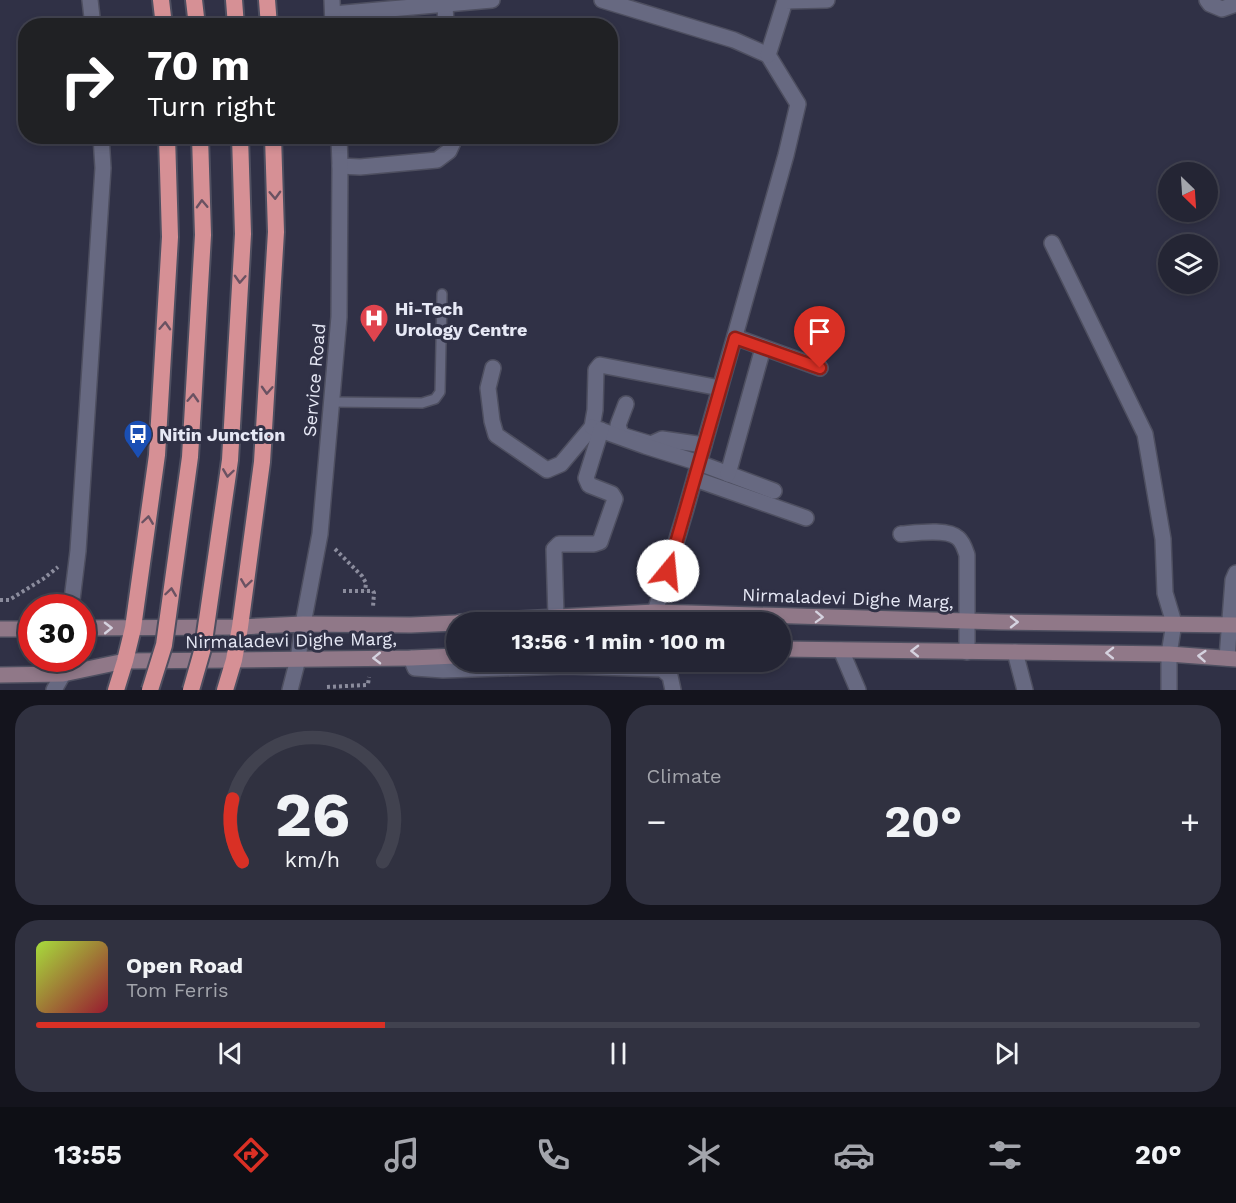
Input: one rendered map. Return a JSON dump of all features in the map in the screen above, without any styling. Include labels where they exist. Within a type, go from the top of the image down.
[{"type":"highway","points":[[161,0],[163,18]]},
{"type":"highway","points":[[194,0],[196,18]]},
{"type":"highway","points":[[234,0],[235,18]]},
{"type":"highway","points":[[267,0],[268,18]]},
{"type":"highway","points":[[116,690],[133,628],[157,455],[170,237],[167,144]]},
{"type":"highway","points":[[150,690],[164,645],[190,457],[203,235],[200,144]]},
{"type":"highway","points":[[191,690],[203,648],[230,460],[243,234],[240,144]]},
{"type":"highway","points":[[225,690],[234,660],[240,627],[262,462],[276,232],[273,144]]},
{"type":"main road","name":"Nirmaladevi Dighe Marg,","points":[[791,619],[1233,624]]},
{"type":"main road","name":"Nirmaladevi Dighe Marg,","points":[[96,628],[446,623]]},
{"type":"main road","points":[[0,629],[18,629]]},
{"type":"main road","points":[[791,649],[1169,654],[1231,658]]},
{"type":"main road","name":"Nirmaladevi Dighe Marg,","points":[[96,663],[125,661],[446,656]]},
{"type":"main road","name":"Nirmaladevi Dighe Marg,","points":[[0,675],[21,672]]},
{"type":"street","points":[[90,0],[92,18]]},
{"type":"street","points":[[333,13],[492,0]]},
{"type":"street","points":[[602,0],[734,40],[768,55],[798,104],[786,155],[657,612]]},
{"type":"street","points":[[768,55],[785,1],[827,0]]},
{"type":"street","points":[[1207,0],[1210,4],[1222,9],[1236,4]]},
{"type":"street","points":[[445,4],[446,18]]},
{"type":"street","points":[[73,594],[79,539],[98,247],[103,168],[102,144]]},
{"type":"street","name":"Service Road","points":[[290,690],[298,659],[320,534],[332,402],[339,316],[339,144]]},
{"type":"street","points":[[340,166],[437,160],[449,151],[452,144]]},
{"type":"street","points":[[1052,243],[1145,434],[1163,539],[1165,593],[1174,623],[1169,654],[1169,690]]},
{"type":"street","points":[[735,338],[820,368]]},
{"type":"street","points":[[728,474],[763,348]]},
{"type":"street","points":[[556,612],[554,549],[559,544],[600,542],[615,499],[612,494],[588,485],[586,478],[597,429],[596,370],[600,365],[720,388]]},
{"type":"street","points":[[493,368],[488,388],[496,435],[547,470],[561,464],[597,429]]},
{"type":"street","points":[[620,436],[618,425],[626,404]]},
{"type":"street","points":[[597,429],[774,491]]},
{"type":"street","points":[[620,436],[651,444],[662,439],[704,445]]},
{"type":"street","points":[[694,479],[806,518]]},
{"type":"street","points":[[901,534],[948,532],[958,538],[968,555],[967,651]]},
{"type":"street","points":[[1231,658],[1233,580],[1236,573]]},
{"type":"street","points":[[841,650],[858,690]]},
{"type":"street","points":[[1015,652],[1025,690]]},
{"type":"street","points":[[411,658],[415,668],[443,670],[566,666],[662,669],[670,676],[673,690]]},
{"type":"street","points":[[54,690],[62,672]]},
{"type":"lane","points":[[332,402],[427,403],[435,399],[441,392],[442,294]]},
{"type":"path","points":[[320,534],[364,580],[365,591],[343,591]]},
{"type":"path","points":[[0,600],[9,600],[43,579]]},
{"type":"path","points":[[327,687],[355,686]]},
{"type":"place","name":"Hi-Tech Urology Centre","points":[[374,344]]},
{"type":"place","name":"Nitin Junction","points":[[138,460]]},
{"type":"route","points":[[668,571],[735,338],[820,368]]}]
